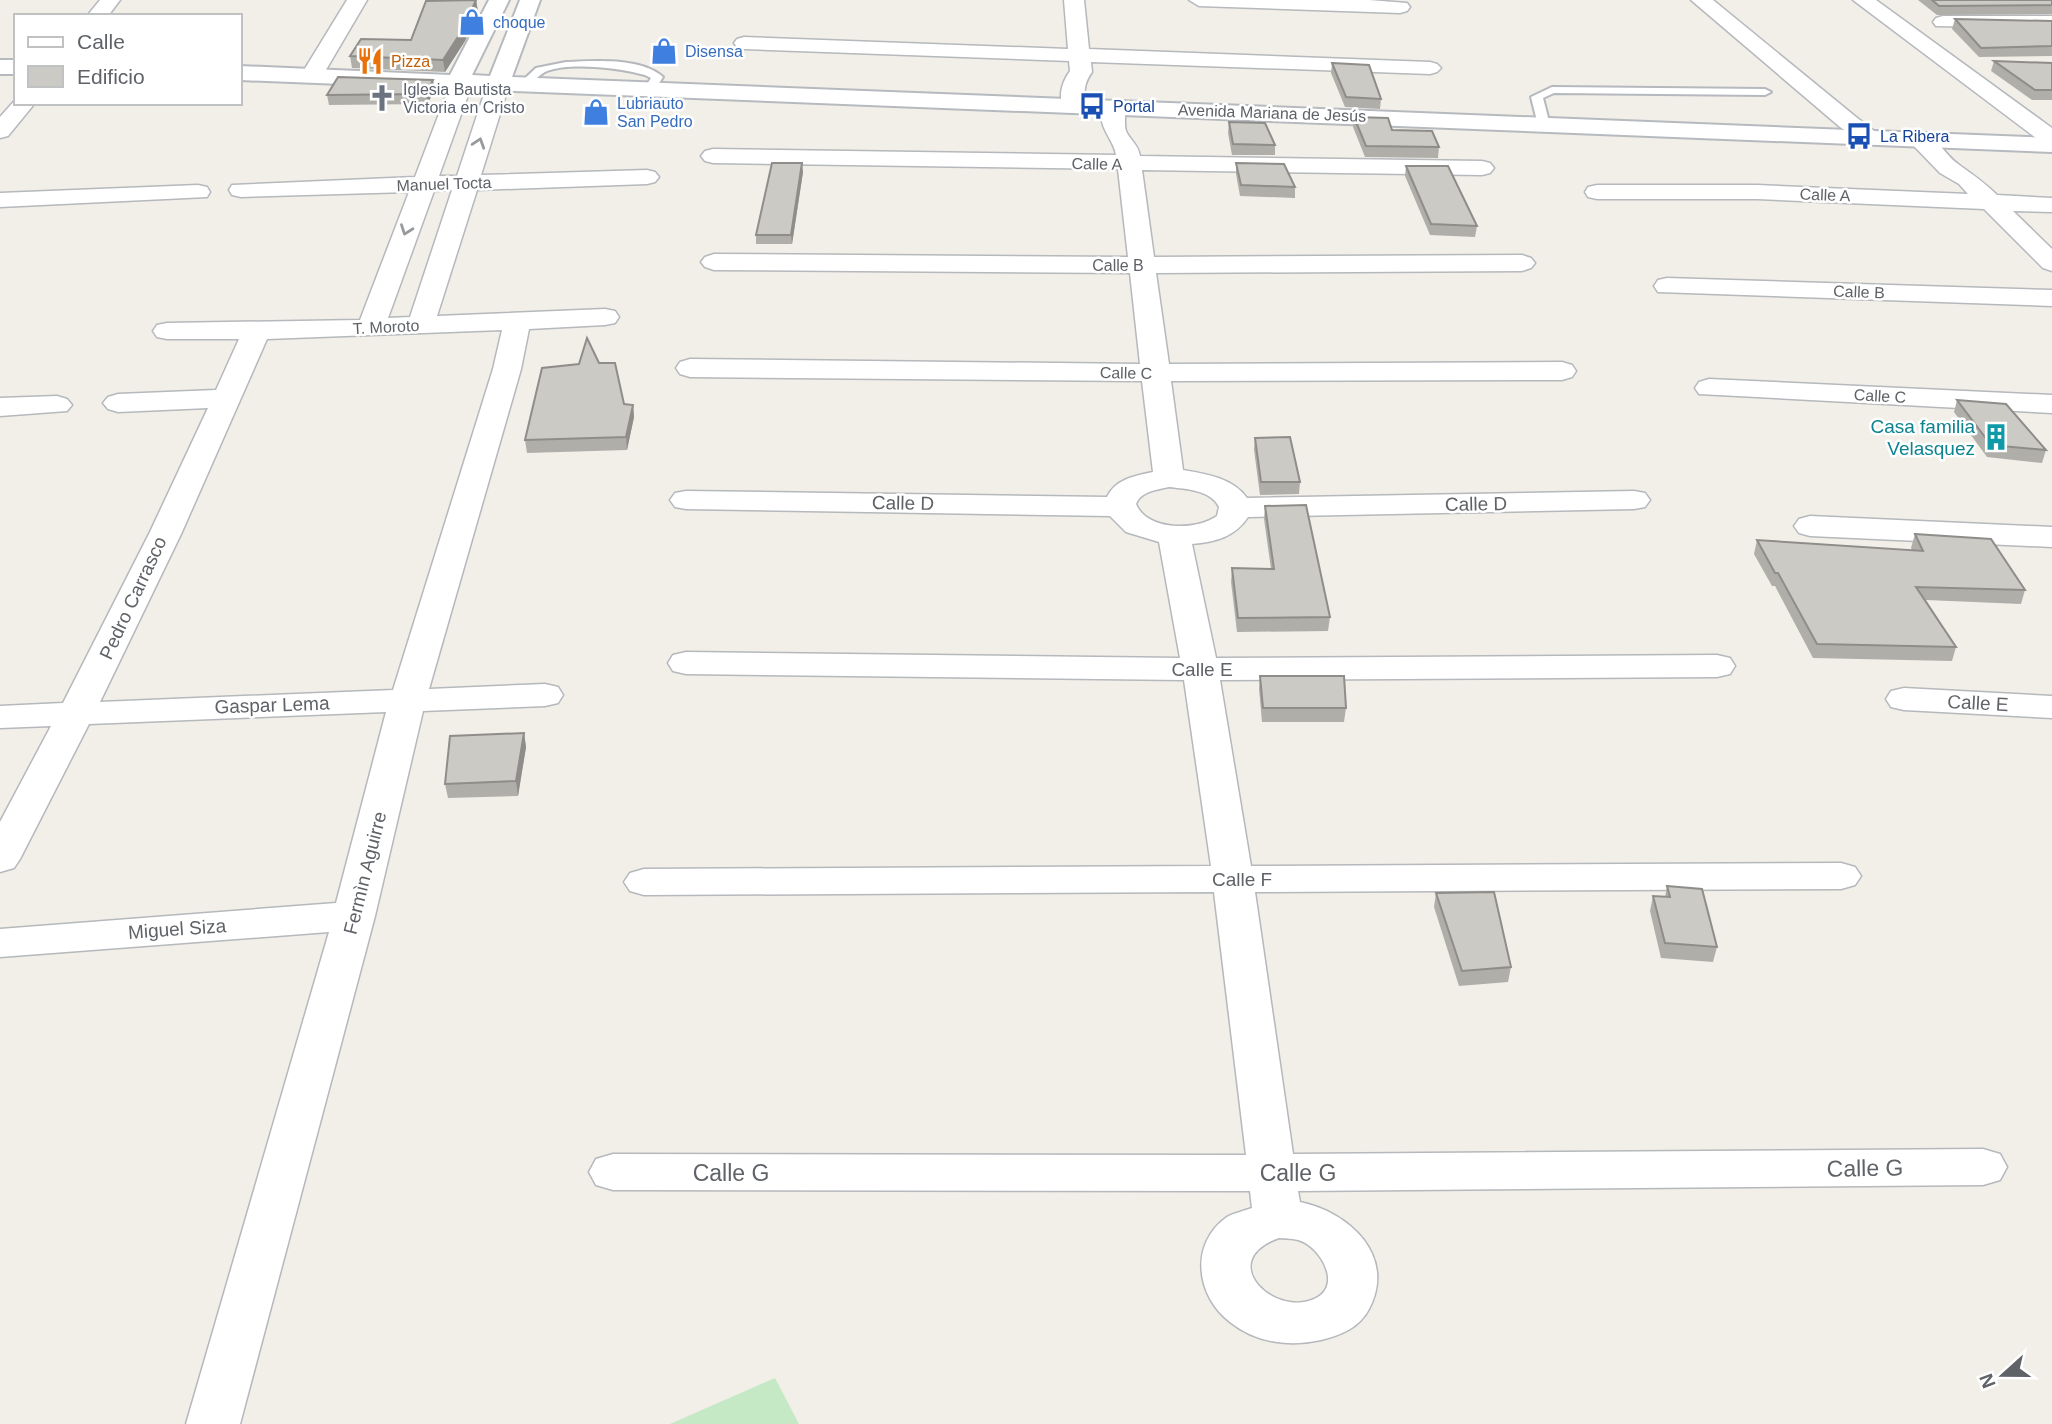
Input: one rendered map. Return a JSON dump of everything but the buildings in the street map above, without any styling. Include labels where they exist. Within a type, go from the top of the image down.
[{"type":"street","points":[[99,14],[110,0]]},
{"type":"street","points":[[312,75],[357,0]]},
{"type":"street","points":[[371,327],[456,97],[458,80],[499,0]]},
{"type":"street","points":[[421,325],[465,183],[530,0]]},
{"type":"street","points":[[1074,0],[1080,79]]},
{"type":"street","points":[[1199,0],[1400,7]]},
{"type":"street","points":[[1701,0],[1848,122],[1871,137]]},
{"type":"street","points":[[1863,0],[2052,139]]},
{"type":"street","points":[[1942,22],[2052,22]]},
{"type":"street","points":[[744,43],[1080,79],[1430,68]]},
{"type":"street","name":"Avenida Mariana de Jesús","points":[[242,73],[650,89],[1080,79],[1105,106],[2052,145]]},
{"type":"street","points":[[0,131],[22,105]]},
{"type":"street","points":[[1105,106],[1127,156],[1169,478]]},
{"type":"street","points":[[1127,156],[1141,131],[1142,108]]},
{"type":"street","points":[[1930,140],[1969,168],[1967,179],[2052,263]]},
{"type":"street","name":"Calle A","points":[[713,156],[1127,156],[1482,168]]},
{"type":"street","name":"Manuel Tocta","points":[[241,191],[647,177]]},
{"type":"street","name":"Calle A","points":[[1597,192],[1679,190],[2052,205]]},
{"type":"street","points":[[0,200],[198,192]]},
{"type":"street","name":"Calle B","points":[[714,262],[1143,265],[1522,263]]},
{"type":"street","name":"Calle B","points":[[1667,286],[2052,298]]},
{"type":"street","name":"T. Moroto","points":[[167,331],[256,332],[605,317]]},
{"type":"street","name":"Fermìn Aguirre","points":[[213,1424],[355,916],[408,699],[507,369],[517,322]]},
{"type":"street","name":"Pedro Carrasco","points":[[0,859],[78,713],[228,398],[256,332]]},
{"type":"street","name":"Calle C","points":[[690,368],[1155,373],[1562,371]]},
{"type":"street","name":"Calle C","points":[[1709,388],[2052,404]]},
{"type":"street","points":[[118,403],[228,398]]},
{"type":"street","points":[[0,407],[57,405]]},
{"type":"street","points":[[1169,478],[1193,480],[1214,486],[1229,496],[1235,508],[1232,517],[1224,526],[1192,536],[1174,536],[1143,529],[1124,515],[1120,507],[1121,499],[1128,491],[1153,480],[1169,478]]},
{"type":"street","name":"Calle D","points":[[686,500],[1120,507]]},
{"type":"street","name":"Calle D","points":[[1235,508],[1634,500]]},
{"type":"street","points":[[1810,526],[2052,537]]},
{"type":"street","points":[[1174,536],[1200,669],[1233,879],[1274,1196]]},
{"type":"street","name":"Calle E","points":[[686,663],[1200,669],[1717,666]]},
{"type":"street","name":"Gaspar Lema","points":[[0,718],[545,695]]},
{"type":"street","name":"Calle E","points":[[1904,699],[2052,707]]},
{"type":"street","name":"Calle F","points":[[644,882],[1841,876]]},
{"type":"street","name":"Miguel Siza","points":[[0,943],[355,916]]},
{"type":"street","name":"Calle G","points":[[613,1172],[1274,1196],[1983,1167]]},
{"type":"lane","points":[[1544,125],[1537,97],[1552,90],[1765,92]]},
{"type":"green space","points":[[775,1378],[799,1424],[670,1424]]},
{"type":"place","name":"choque","points":[[472,22]]},
{"type":"place","name":"Disensa","points":[[664,51]]},
{"type":"place","name":"Pizza","points":[[370,61]]},
{"type":"place","name":"Iglesia Bautista Victoria en Cristo","points":[[382,98]]},
{"type":"place","name":"Portal","points":[[1092,106]]},
{"type":"place","name":"Lubriauto San Pedro","points":[[596,112]]},
{"type":"place","name":"La Ribera","points":[[1859,136]]},
{"type":"place","name":"Casa familia Velasquez","points":[[1996,437]]}]
